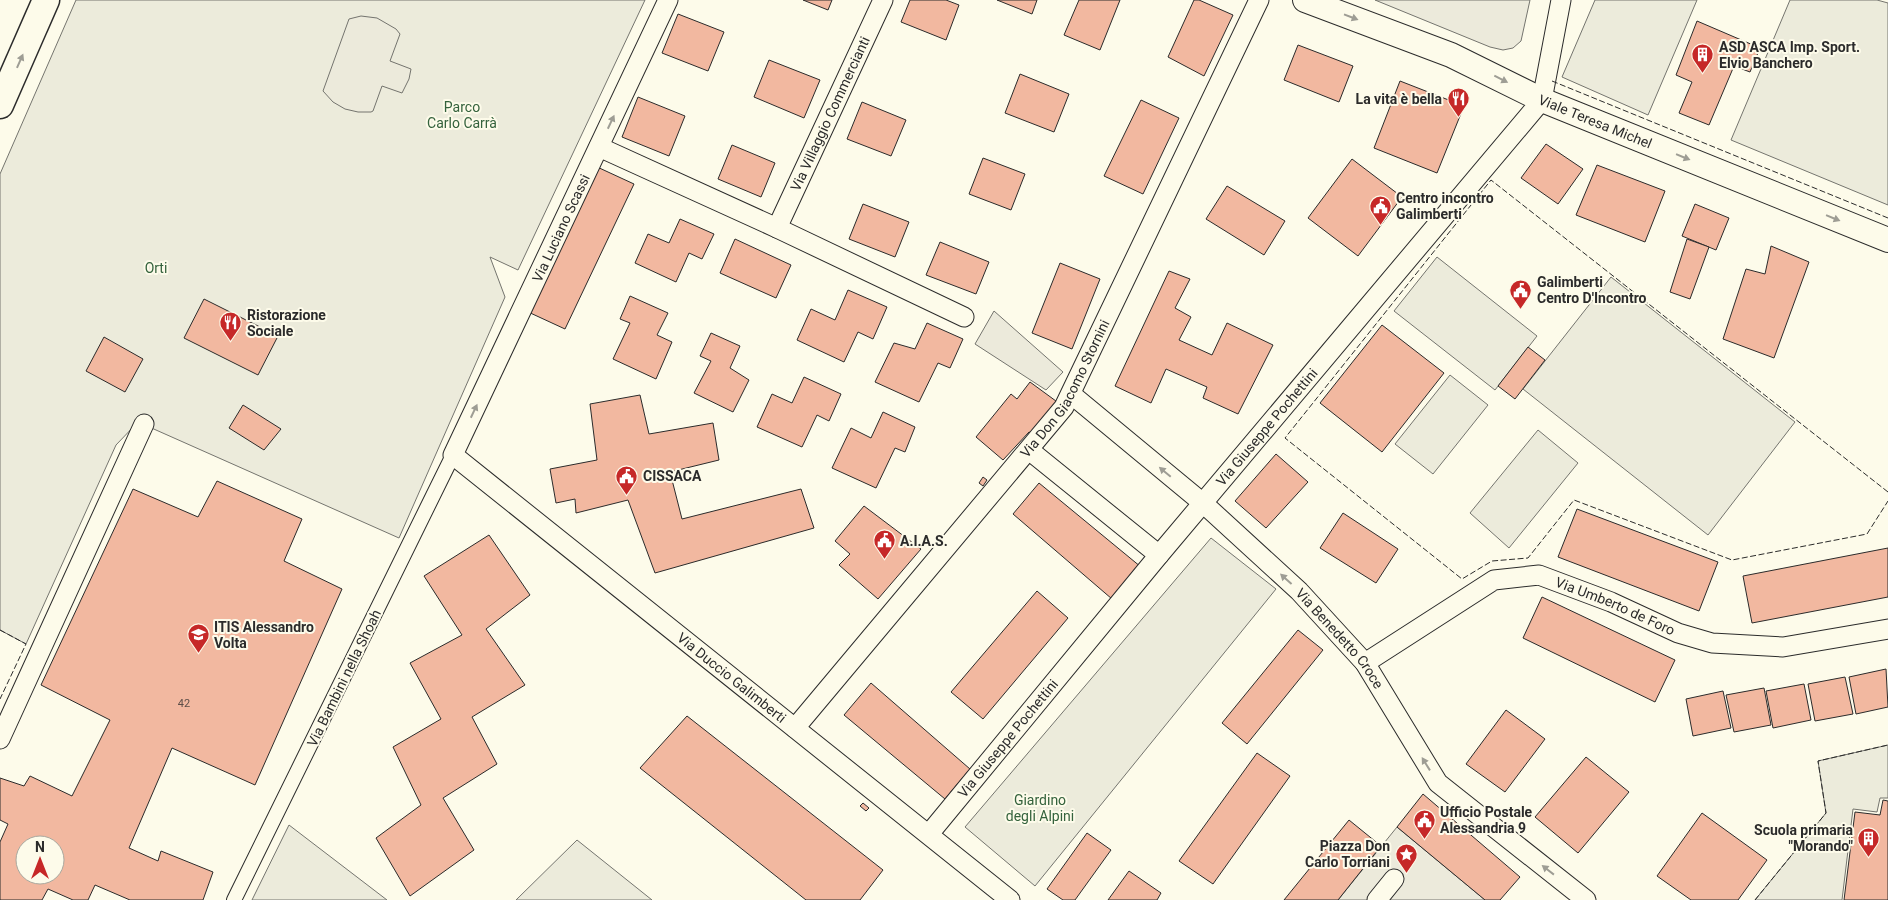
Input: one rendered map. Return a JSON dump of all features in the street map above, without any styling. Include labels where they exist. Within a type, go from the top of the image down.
[{"type":"main road","points":[[0,105],[46,0]]},
{"type":"street","name":"Via Luciano Scassi","points":[[453,455],[668,0]]},
{"type":"street","name":"Via Villaggio Commercianti","points":[[777,228],[883,0]]},
{"type":"street","name":"Via Don Giacomo Stornini","points":[[794,728],[1055,420],[1071,394],[1259,0]]},
{"type":"street","name":"Viale Teresa Michel","points":[[1305,0],[1451,55],[1542,100],[1888,240]]},
{"type":"street","name":"Via Giuseppe Pochettini","points":[[929,834],[1159,555],[1204,504],[1542,100],[1561,0]]},
{"type":"street","points":[[598,147],[777,228],[964,318]]},
{"type":"street","name":"Via Benedetto Croce","points":[[1071,394],[1204,504],[1299,591],[1364,663],[1438,783],[1578,898]]},
{"type":"street","points":[[0,739],[144,424]]},
{"type":"street","points":[[1029,450],[1159,555]]},
{"type":"street","name":"Via Duccio Galimberti","points":[[453,455],[1010,900]]},
{"type":"street","name":"Via Bambini nella Shoah","points":[[234,900],[453,455]]},
{"type":"street","name":"Via Umberto de Foro","points":[[1364,663],[1494,580],[1539,575],[1611,602],[1678,632],[1712,643],[1783,647],[1888,628]]},
{"type":"street","points":[[1377,900],[1394,880]]},
{"type":"green space","name":"Orti","points":[[76,0],[645,0],[518,270],[490,257],[505,297],[399,538],[138,422],[116,445],[26,644],[0,630],[0,174]]},
{"type":"green space","points":[[1595,0],[1697,0],[1648,115],[1562,77]]},
{"type":"green space","points":[[1790,0],[1877,0],[1888,3],[1888,205],[1731,140]]},
{"type":"green space","points":[[1437,257],[1537,336],[1495,390],[1394,311]]},
{"type":"green space","points":[[1611,277],[1795,422],[1708,535],[1523,389]]},
{"type":"green space","points":[[1450,375],[1488,405],[1433,474],[1395,444]]},
{"type":"green space","points":[[1538,430],[1578,463],[1509,548],[1470,513]]},
{"type":"green space","name":"Giardino degli Alpini","points":[[1211,538],[1276,589],[1035,886],[965,827]]},
{"type":"green space","points":[[1888,745],[1888,798],[1880,798],[1877,812],[1853,809],[1842,900],[1755,900],[1826,813],[1818,761]]},
{"type":"green space","points":[[289,825],[387,900],[252,900]]},
{"type":"green space","points":[[577,840],[652,900],[516,900]]},
{"type":"shaded area","points":[[1375,0],[1530,0],[1521,41],[1513,48],[1503,50],[1490,47]]},
{"type":"shaded area","points":[[361,16],[377,18],[396,29],[400,34],[390,61],[411,69],[409,79],[402,93],[382,86],[371,112],[345,109],[333,102],[323,91],[349,19]]},
{"type":"shaded area","points":[[994,311],[1063,372],[1046,390],[975,344]]},
{"type":"shaded area","name":"Piazza Don Carlo Torriani","points":[[1397,827],[1485,900],[1338,900]]},
{"type":"building","points":[[803,0],[832,0],[828,10]]},
{"type":"building","points":[[910,0],[946,0],[959,5],[946,40],[901,22]]},
{"type":"building","points":[[997,0],[1037,0],[1032,14]]},
{"type":"building","points":[[1079,0],[1120,0],[1100,50],[1064,35]]},
{"type":"building","points":[[1194,0],[1199,0],[1233,15],[1204,76],[1168,57]]},
{"type":"building","points":[[678,14],[724,32],[708,71],[662,53]]},
{"type":"building","name":"ASD ASCA Imp. Sport. Elvio Banchero","points":[[1697,21],[1760,48],[1750,72],[1734,66],[1709,125],[1679,113],[1692,82],[1676,75]]},
{"type":"building","points":[[1298,45],[1353,66],[1339,102],[1284,80]]},
{"type":"building","points":[[769,60],[820,80],[804,118],[754,97]]},
{"type":"building","points":[[1020,74],[1069,94],[1054,132],[1005,113]]},
{"type":"building","points":[[1400,81],[1464,106],[1437,173],[1374,148]]},
{"type":"building","points":[[638,97],[685,116],[669,156],[622,137]]},
{"type":"building","points":[[1141,100],[1179,118],[1143,194],[1104,176]]},
{"type":"building","points":[[862,102],[906,120],[891,156],[847,139]]},
{"type":"building","points":[[1546,144],[1583,169],[1558,204],[1521,178]]},
{"type":"building","points":[[732,145],[775,163],[761,197],[718,179]]},
{"type":"building","points":[[983,158],[1025,174],[1011,210],[969,194]]},
{"type":"building","points":[[1352,159],[1402,197],[1358,256],[1308,218]]},
{"type":"building","points":[[1597,165],[1665,191],[1645,242],[1576,215]]},
{"type":"building","points":[[595,166],[634,184],[565,329],[526,311]]},
{"type":"building","points":[[1227,186],[1285,221],[1264,255],[1206,219]]},
{"type":"building","points":[[863,204],[909,222],[895,257],[849,239]]},
{"type":"building","points":[[1695,204],[1729,218],[1716,250],[1682,236]]},
{"type":"building","points":[[680,219],[714,234],[702,259],[689,253],[676,282],[635,263],[648,234],[669,243]]},
{"type":"building","points":[[735,239],[791,265],[776,298],[720,273]]},
{"type":"building","points":[[1687,239],[1709,247],[1690,299],[1670,292]]},
{"type":"building","points":[[940,242],[989,262],[976,294],[926,275]]},
{"type":"building","points":[[1771,246],[1809,262],[1774,358],[1723,339],[1746,269],[1765,274]]},
{"type":"building","points":[[1060,263],[1100,279],[1072,349],[1032,333]]},
{"type":"building","points":[[1169,271],[1190,279],[1175,308],[1191,317],[1179,340],[1212,355],[1227,323],[1273,345],[1238,414],[1203,398],[1207,387],[1166,369],[1151,403],[1115,386]]},
{"type":"building","points":[[848,290],[887,307],[873,339],[858,332],[844,362],[797,340],[811,309],[835,320]]},
{"type":"building","points":[[630,296],[668,313],[657,335],[672,342],[656,379],[613,359],[630,323],[620,319]]},
{"type":"building","points":[[204,299],[278,336],[258,375],[184,338]]},
{"type":"building","points":[[927,323],[963,339],[950,368],[938,363],[919,402],[875,382],[894,343],[915,349]]},
{"type":"building","points":[[1382,325],[1444,373],[1382,452],[1320,403]]},
{"type":"building","points":[[711,333],[740,346],[730,368],[749,380],[733,412],[694,393],[711,361],[700,356]]},
{"type":"building","points":[[104,337],[143,359],[125,392],[86,371]]},
{"type":"building","points":[[1528,347],[1545,360],[1515,399],[1498,386]]},
{"type":"building","points":[[804,377],[841,394],[829,421],[817,415],[802,447],[757,427],[772,394],[792,403]]},
{"type":"building","points":[[1030,382],[1060,404],[1035,435],[1029,432],[1003,460],[976,437],[1011,394],[1017,399]]},
{"type":"building","points":[[640,395],[649,434],[713,423],[719,460],[670,472],[682,519],[801,489],[814,528],[655,573],[628,500],[576,513],[575,499],[556,503],[550,469],[597,460],[590,404]]},
{"type":"building","points":[[243,405],[281,429],[264,450],[229,428]]},
{"type":"building","points":[[883,412],[915,427],[905,452],[895,448],[876,488],[832,468],[851,428],[871,438]]},
{"type":"building","points":[[1276,454],[1308,482],[1266,528],[1235,501]]},
{"type":"building","points":[[983,477],[987,480],[983,486],[979,483]]},
{"type":"building","name":"ITIS Alessandro Volta","points":[[217,481],[302,519],[284,561],[342,589],[255,785],[172,748],[129,848],[158,861],[161,851],[213,872],[203,900],[130,900],[95,885],[88,900],[73,900],[48,889],[42,900],[0,900],[0,842],[8,824],[0,820],[0,778],[24,786],[30,776],[72,796],[110,720],[41,685],[133,489],[198,517]]},
{"type":"building","points":[[1039,483],[1141,567],[1112,599],[1013,514]]},
{"type":"building","points":[[864,506],[921,549],[878,599],[839,565],[850,554],[835,541]]},
{"type":"building","points":[[1577,509],[1718,562],[1699,611],[1558,557]]},
{"type":"building","points":[[1343,513],[1398,549],[1376,583],[1320,548]]},
{"type":"building","points":[[489,535],[530,595],[486,629],[525,685],[472,717],[497,764],[443,798],[474,850],[410,896],[376,838],[421,805],[393,747],[441,719],[410,663],[462,635],[424,576]]},
{"type":"building","points":[[1888,548],[1888,597],[1752,623],[1743,576]]},
{"type":"building","points":[[1037,591],[1068,618],[983,719],[951,692]]},
{"type":"building","points":[[1542,597],[1675,660],[1655,702],[1523,638]]},
{"type":"building","points":[[1298,630],[1323,650],[1247,744],[1222,723]]},
{"type":"building","points":[[1886,669],[1888,707],[1856,714],[1849,677]]},
{"type":"building","points":[[1845,677],[1853,714],[1815,721],[1808,684]]},
{"type":"building","points":[[871,683],[970,769],[945,799],[844,715]]},
{"type":"building","points":[[1804,684],[1811,720],[1773,728],[1766,691]]},
{"type":"building","points":[[1764,688],[1771,725],[1734,732],[1726,695]]},
{"type":"building","points":[[1723,691],[1731,728],[1693,736],[1686,699]]},
{"type":"building","points":[[1506,710],[1545,739],[1505,792],[1466,764]]},
{"type":"building","points":[[687,716],[883,870],[860,900],[806,900],[640,768]]},
{"type":"building","points":[[1257,753],[1290,776],[1213,884],[1179,861]]},
{"type":"building","points":[[1586,757],[1629,792],[1578,853],[1535,817]]},
{"type":"building","points":[[1423,794],[1520,877],[1500,900],[1485,900],[1397,827]]},
{"type":"building","name":"Scuola primaria \"Morando\"","points":[[1883,800],[1888,801],[1888,900],[1844,900],[1855,812],[1880,815]]},
{"type":"building","points":[[863,803],[869,808],[866,811],[860,806]]},
{"type":"building","points":[[1702,813],[1767,860],[1738,900],[1691,900],[1657,876]]},
{"type":"building","points":[[1349,820],[1381,846],[1338,900],[1284,900]]},
{"type":"building","points":[[1087,833],[1111,850],[1075,900],[1063,900],[1047,889]]},
{"type":"building","points":[[1129,871],[1161,893],[1157,900],[1108,900]]},
{"type":"fence","points":[[1552,81],[1888,218]]},
{"type":"fence","points":[[1888,492],[1491,180],[1285,438],[1462,579],[1492,561],[1528,558],[1574,500],[1732,560],[1867,534],[1888,501]]},
{"type":"fence","points":[[0,630],[26,644],[0,699]]},
{"type":"fence","points":[[1755,900],[1826,813],[1818,761],[1888,745]]},
{"type":"place","name":"ASD ASCA Imp. Sport. Elvio Banchero","points":[[1703,74]]},
{"type":"place","name":"La vita è bella","points":[[1458,118]]},
{"type":"place","name":"Centro incontro Galimberti","points":[[1380,225]]},
{"type":"place","name":"Galimberti Centro D'Incontro","points":[[1521,309]]},
{"type":"place","name":"Ristorazione Sociale","points":[[231,342]]},
{"type":"place","name":"CISSACA","points":[[627,495]]},
{"type":"place","name":"A.I.A.S.","points":[[884,560]]},
{"type":"place","name":"ITIS Alessandro Volta","points":[[198,654]]},
{"type":"place","name":"Ufficio Postale Alessandria 9","points":[[1424,839]]},
{"type":"place","name":"Scuola primaria \"Morando\"","points":[[1869,857]]},
{"type":"place","name":"Piazza Don Carlo Torriani","points":[[1406,873]]},
{"type":"park label","name":"Parco Carlo Carrà","points":[[462,116]]}]
